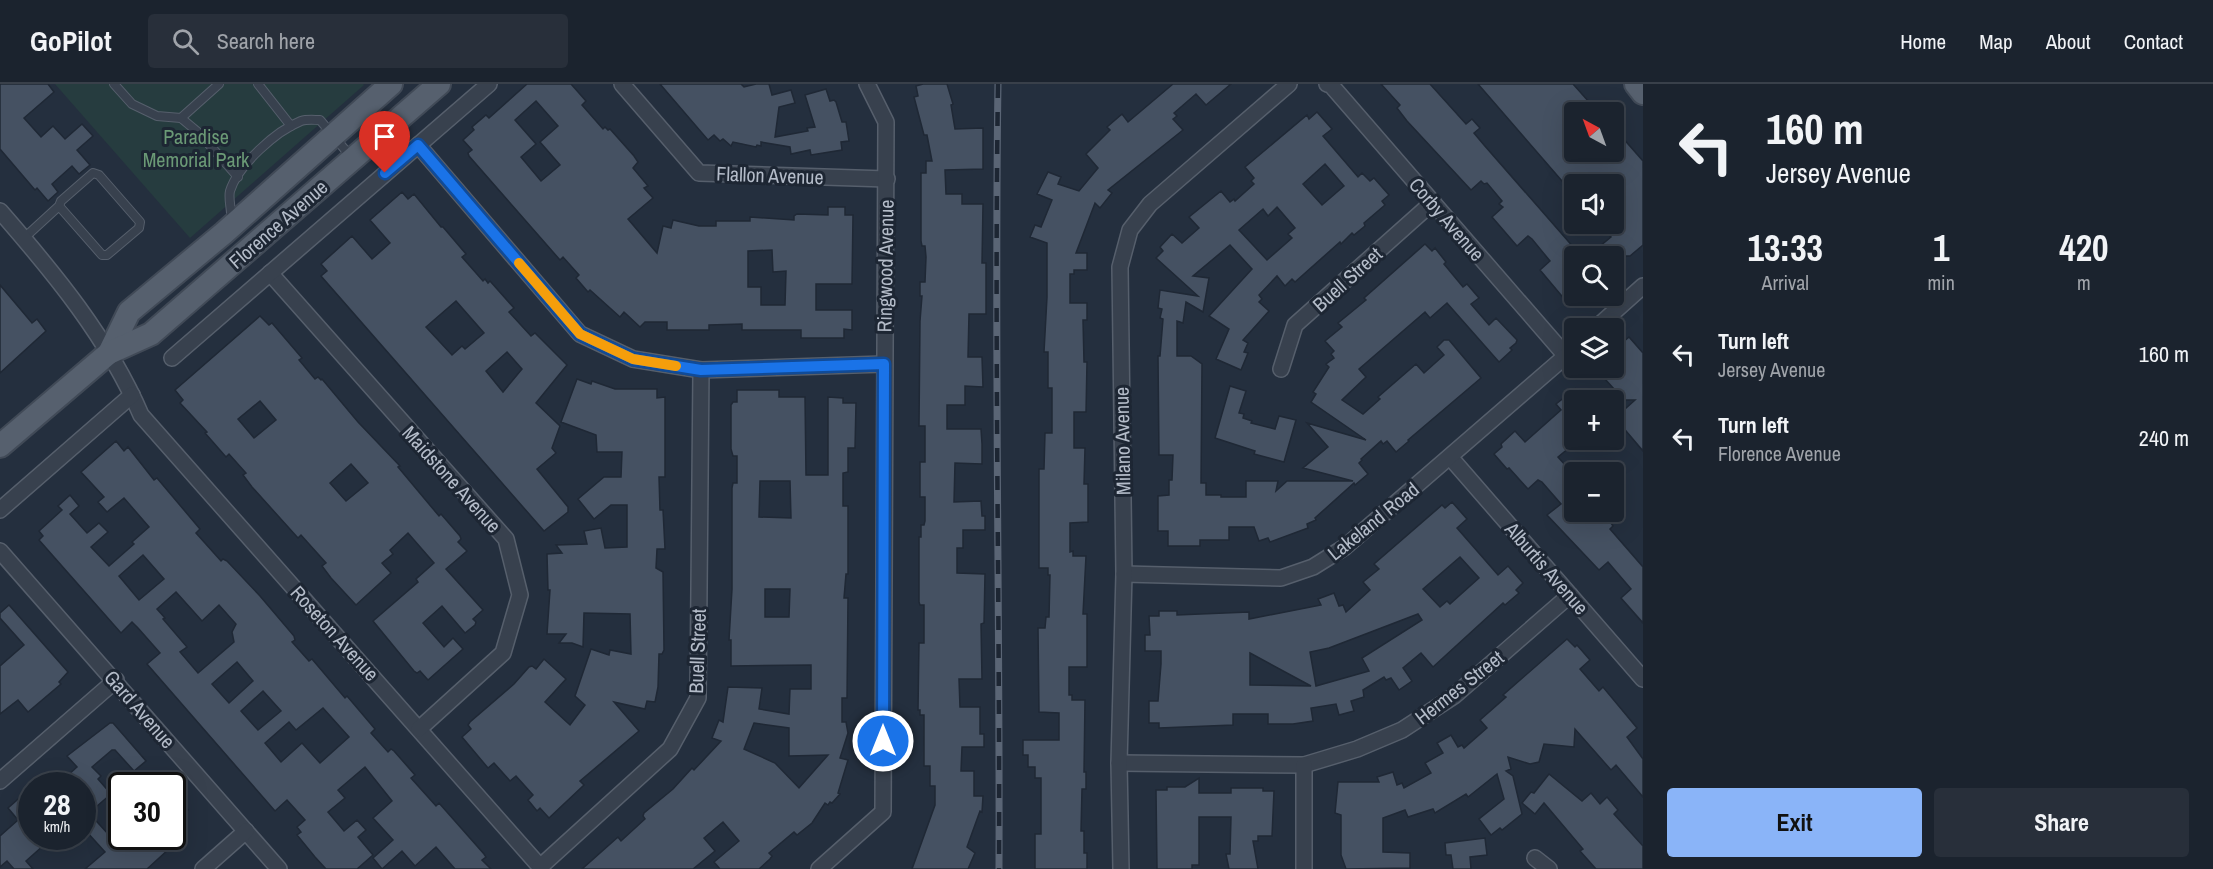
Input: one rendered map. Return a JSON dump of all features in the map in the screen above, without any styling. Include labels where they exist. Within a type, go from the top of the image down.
[{"type":"main road","name":"Florence Avenue","points":[[109,353],[129,312],[225,233],[391,84]]},
{"type":"main road","name":"Florence Avenue","points":[[0,446],[109,353],[151,334],[439,84]]},
{"type":"main road","points":[[1635,84],[1643,93]]},
{"type":"street","name":"Florence Avenue","points":[[172,358],[489,84]]},
{"type":"street","name":"Flallon Avenue","points":[[622,84],[699,173],[887,179]]},
{"type":"street","name":"Ringwood Avenue","points":[[819,869],[883,812],[886,122],[867,84]]},
{"type":"street","name":"Milano Avenue","points":[[1121,869],[1119,763],[1124,574],[1120,267],[1130,230],[1149,204],[1289,84]]},
{"type":"street","name":"Corby Avenue","points":[[1327,84],[1331,85],[1433,202],[1564,345]]},
{"type":"street","points":[[418,145],[580,334],[633,359],[701,370],[884,364]]},
{"type":"street","name":"Buell Street","points":[[1281,369],[1294,325],[1433,202]]},
{"type":"street","points":[[2,216],[23,238],[83,312],[109,353]]},
{"type":"street","name":"Maidstone Avenue","points":[[270,273],[506,539],[519,595],[503,653],[419,729]]},
{"type":"street","points":[[1607,318],[1643,286]]},
{"type":"street","name":"Roseton Avenue","points":[[109,353],[141,415],[541,868]]},
{"type":"street","name":"Lakeland Road","points":[[1124,574],[1281,578],[1313,567],[1345,547],[1564,357]]},
{"type":"street","name":"Buell Street","points":[[541,868],[670,749],[698,698],[701,370]]},
{"type":"street","points":[[0,510],[132,395]]},
{"type":"street","name":"Alburtis Avenue","points":[[1450,458],[1643,680]]},
{"type":"street","name":"Gard Avenue","points":[[0,550],[279,869]]},
{"type":"street","name":"Hermes Street","points":[[1119,763],[1304,765],[1357,749],[1402,730],[1454,696],[1570,596]]},
{"type":"street","points":[[0,782],[116,680]]},
{"type":"street","points":[[1304,765],[1304,869]]},
{"type":"street","points":[[203,869],[246,831]]},
{"type":"street","points":[[1535,858],[1549,869]]},
{"type":"lane","points":[[114,84],[132,104],[157,116],[181,118],[199,133],[238,177]]},
{"type":"lane","points":[[181,118],[219,84]]},
{"type":"lane","points":[[258,84],[291,126]]},
{"type":"lane","points":[[225,233],[232,217],[230,192],[238,177],[257,150],[291,126],[304,120],[320,120],[353,159]]},
{"type":"lane","points":[[23,238],[93,173],[99,175],[140,222],[139,228],[107,255],[102,255],[59,206]]},
{"type":"green space","name":"Paradise Memorial Park","points":[[55,84],[363,84],[364,85],[190,238]]},
{"type":"building","points":[[0,84],[48,84],[54,92],[24,118],[41,137],[53,126],[65,139],[82,124],[93,136],[77,150],[90,165],[79,174],[72,166],[52,184],[58,192],[48,201],[37,188],[35,190],[0,149]]},
{"type":"building","points":[[527,84],[571,84],[586,101],[582,105],[603,129],[605,127],[610,129],[638,162],[633,168],[648,186],[644,188],[653,198],[628,219],[657,253],[663,226],[671,228],[673,220],[699,226],[716,226],[716,221],[750,221],[750,217],[794,220],[797,214],[828,215],[828,207],[845,207],[845,215],[853,215],[852,284],[816,284],[816,310],[852,310],[852,330],[844,329],[844,338],[801,338],[801,330],[742,330],[742,324],[709,325],[709,330],[667,330],[667,322],[645,322],[640,327],[624,312],[620,317],[590,290],[588,292],[576,278],[579,275],[563,257],[560,260],[469,156],[468,153],[472,150],[463,140],[474,130],[472,127],[486,115],[489,118]],"holes":[[[536,101],[558,126],[540,142],[560,165],[541,181],[521,157],[536,144],[515,120]],[[772,250],[773,272],[786,271],[785,305],[761,305],[761,287],[748,287],[748,251]]]},
{"type":"building","points":[[660,84],[741,84],[744,87],[769,84],[772,95],[791,90],[795,103],[779,107],[775,137],[808,131],[807,128],[815,127],[805,95],[826,89],[830,101],[836,102],[842,122],[846,122],[849,141],[841,142],[842,150],[811,155],[810,150],[791,154],[790,147],[761,142],[761,146],[756,147],[733,142],[731,146],[714,135],[708,140]]},
{"type":"building","points":[[947,84],[953,104],[951,105],[955,129],[983,128],[983,169],[945,170],[946,194],[962,194],[962,204],[983,204],[982,263],[986,263],[986,314],[969,314],[968,357],[982,357],[983,387],[965,386],[965,405],[947,405],[947,429],[981,429],[982,444],[982,464],[955,463],[954,502],[981,501],[982,516],[985,516],[985,530],[963,530],[963,548],[957,548],[957,573],[985,574],[984,623],[981,624],[982,679],[959,679],[960,707],[980,707],[980,734],[984,734],[984,747],[962,747],[961,771],[974,771],[974,796],[983,796],[982,812],[980,811],[967,847],[975,853],[968,869],[912,869],[935,805],[935,786],[930,786],[930,766],[924,766],[924,715],[920,715],[920,710],[918,710],[919,643],[924,643],[924,605],[920,605],[919,602],[919,537],[921,537],[921,525],[924,525],[925,521],[925,497],[920,497],[920,462],[925,462],[925,426],[919,426],[922,296],[920,296],[920,282],[925,282],[926,257],[925,246],[922,246],[921,241],[921,173],[926,173],[926,161],[932,161],[927,135],[924,135],[914,97],[918,96],[916,86]]},
{"type":"building","points":[[1173,84],[1231,84],[1206,105],[1196,94],[1174,113],[1177,116],[1173,119],[1183,130],[1108,190],[1112,193],[1100,208],[1095,203],[1076,253],[1087,253],[1087,270],[1074,270],[1074,274],[1070,274],[1070,303],[1087,303],[1087,320],[1083,320],[1084,362],[1087,362],[1086,412],[1074,412],[1074,448],[1085,448],[1084,484],[1088,484],[1088,522],[1070,523],[1070,552],[1073,551],[1073,556],[1086,556],[1083,614],[1087,614],[1087,667],[1069,667],[1069,695],[1072,695],[1072,700],[1085,700],[1084,772],[1086,772],[1086,789],[1082,789],[1081,831],[1084,831],[1087,869],[1035,869],[1035,834],[1041,834],[1041,778],[1035,778],[1035,767],[1028,767],[1028,755],[1023,755],[1023,740],[1059,740],[1059,713],[1039,712],[1038,628],[1045,628],[1046,617],[1049,617],[1050,575],[1048,575],[1048,568],[1039,568],[1039,469],[1044,469],[1045,433],[1052,433],[1052,388],[1048,388],[1048,352],[1044,352],[1047,243],[1030,237],[1035,225],[1041,227],[1052,200],[1037,194],[1048,172],[1061,177],[1058,184],[1079,191],[1098,168],[1086,154],[1110,130],[1107,127],[1122,114],[1128,122]]},
{"type":"building","points":[[1381,84],[1430,84],[1466,124],[1472,119],[1480,128],[1474,133],[1572,246],[1564,246],[1564,299],[1540,270],[1550,261],[1532,239],[1528,236],[1517,246],[1492,217],[1503,207],[1499,204],[1502,201],[1487,183],[1484,184],[1481,181],[1471,190],[1407,121],[1397,108],[1400,105]]},
{"type":"building","points":[[1478,84],[1573,84],[1589,102],[1564,102],[1564,162],[1624,162],[1624,139],[1643,161],[1643,245],[1630,256],[1624,256],[1624,246],[1600,246],[1611,237],[1608,234],[1624,234],[1624,174],[1564,174],[1564,183]]},
{"type":"building","points":[[1317,112],[1332,129],[1323,136],[1358,177],[1362,173],[1370,181],[1374,178],[1389,195],[1382,201],[1385,205],[1364,223],[1365,226],[1354,235],[1352,233],[1341,244],[1340,242],[1295,282],[1292,279],[1285,286],[1277,276],[1259,295],[1262,299],[1259,302],[1269,311],[1243,340],[1248,343],[1244,352],[1248,353],[1241,370],[1216,359],[1229,329],[1209,316],[1252,269],[1230,245],[1193,276],[1209,278],[1203,312],[1186,302],[1183,323],[1177,321],[1177,356],[1191,356],[1202,364],[1201,483],[1206,483],[1206,495],[1246,497],[1246,481],[1278,481],[1276,491],[1287,481],[1353,481],[1303,468],[1328,447],[1307,423],[1366,440],[1311,402],[1316,394],[1313,392],[1329,367],[1326,364],[1334,358],[1331,354],[1334,351],[1325,341],[1342,327],[1338,323],[1425,244],[1432,251],[1435,248],[1446,262],[1444,264],[1463,287],[1467,284],[1479,298],[1471,304],[1489,325],[1496,318],[1517,340],[1510,348],[1512,350],[1499,362],[1447,303],[1430,318],[1425,312],[1359,369],[1366,377],[1342,400],[1363,414],[1380,399],[1378,397],[1416,364],[1424,373],[1444,355],[1437,347],[1444,340],[1449,340],[1481,378],[1396,452],[1387,441],[1383,444],[1381,441],[1359,463],[1368,474],[1355,485],[1354,483],[1315,518],[1316,520],[1307,524],[1308,528],[1270,542],[1268,538],[1259,541],[1254,527],[1229,527],[1229,540],[1200,540],[1200,546],[1168,546],[1168,531],[1158,531],[1158,496],[1169,495],[1173,455],[1159,455],[1158,356],[1160,356],[1163,319],[1160,318],[1162,309],[1158,308],[1160,290],[1198,296],[1156,258],[1163,251],[1160,247],[1172,234],[1182,243],[1199,228],[1189,217],[1221,191],[1230,202],[1234,199],[1235,201],[1254,184],[1251,181],[1254,178],[1245,167],[1307,115],[1309,119]],"holes":[[[1325,164],[1344,186],[1322,205],[1303,184]],[[1277,207],[1295,228],[1288,234],[1292,238],[1267,260],[1239,230],[1263,209],[1268,216]]]},
{"type":"building","points":[[402,192],[408,199],[414,194],[466,254],[462,257],[483,281],[485,279],[488,283],[490,281],[514,308],[509,312],[531,336],[535,333],[567,365],[536,403],[560,426],[552,448],[556,453],[537,469],[568,507],[568,512],[544,531],[321,276],[327,271],[321,264],[352,236],[372,259],[390,243],[370,220]],"holes":[[[456,301],[484,333],[465,349],[462,346],[452,355],[426,327]],[[507,352],[522,369],[503,392],[486,371]]]},
{"type":"building","points":[[0,285],[32,323],[37,319],[46,331],[0,373]]},
{"type":"building","points":[[260,316],[269,325],[272,323],[302,358],[299,360],[315,379],[318,377],[322,379],[358,422],[400,466],[398,467],[439,516],[441,514],[460,536],[461,539],[458,542],[467,551],[446,569],[483,610],[473,619],[476,622],[475,625],[465,633],[442,606],[423,623],[444,647],[453,638],[463,649],[428,680],[420,671],[417,673],[414,671],[373,621],[418,582],[416,579],[434,563],[408,533],[390,550],[393,554],[382,563],[391,573],[356,605],[322,566],[326,563],[301,535],[298,538],[252,487],[243,475],[246,473],[229,454],[226,457],[205,433],[207,432],[180,403],[183,400],[175,390]],"holes":[[[260,401],[276,420],[254,438],[238,419]],[[351,464],[368,483],[346,501],[330,483]]]},
{"type":"building","points":[[1629,337],[1643,353],[1643,451],[1624,429],[1624,410],[1635,400],[1624,400],[1624,390],[1615,390],[1604,378],[1624,378],[1624,341]]},
{"type":"building","points":[[577,379],[591,384],[592,381],[615,389],[657,389],[657,398],[665,397],[665,477],[659,477],[665,549],[657,549],[656,568],[663,572],[664,650],[662,654],[659,654],[655,702],[647,701],[645,709],[614,702],[639,731],[580,781],[584,785],[549,818],[540,808],[537,811],[528,800],[533,795],[516,776],[510,781],[494,763],[488,768],[462,737],[471,729],[468,725],[470,722],[514,684],[529,667],[536,669],[544,659],[566,679],[545,702],[570,725],[585,705],[575,696],[591,649],[609,655],[610,650],[631,654],[630,614],[584,613],[583,647],[572,643],[559,643],[566,634],[547,634],[550,590],[548,590],[547,554],[562,553],[556,545],[587,544],[584,531],[601,528],[605,548],[627,547],[627,505],[611,505],[594,519],[578,499],[604,477],[621,477],[622,452],[597,452],[596,435],[561,422]]},
{"type":"building","points":[[1230,386],[1246,391],[1239,413],[1244,414],[1243,418],[1252,421],[1251,423],[1275,429],[1279,416],[1296,420],[1284,462],[1254,454],[1255,451],[1215,438]]},
{"type":"building","points":[[737,390],[779,390],[779,397],[805,397],[806,475],[828,475],[828,397],[843,398],[843,403],[856,403],[855,448],[848,448],[848,472],[843,473],[843,506],[848,506],[848,574],[846,574],[844,598],[848,598],[847,698],[842,698],[842,722],[846,722],[848,733],[840,758],[848,760],[838,793],[840,794],[832,803],[828,805],[825,803],[812,823],[797,835],[794,832],[769,853],[772,856],[759,869],[720,869],[714,862],[739,841],[723,822],[704,838],[715,851],[693,869],[582,869],[618,837],[621,841],[645,819],[644,813],[673,789],[692,768],[694,770],[721,741],[712,738],[719,720],[723,722],[728,687],[762,688],[759,709],[789,714],[790,689],[811,689],[811,665],[731,666],[731,640],[729,640],[732,589],[732,488],[733,483],[737,483],[737,456],[733,456],[731,449],[731,405],[737,402]],"holes":[[[760,481],[790,481],[791,518],[759,517]],[[765,589],[790,589],[789,617],[765,617]],[[754,723],[789,728],[789,756],[828,755],[799,788],[775,763],[744,749]]]},
{"type":"building","points":[[1564,398],[1564,450],[1566,450],[1558,457],[1564,464],[1564,522],[1610,522],[1613,526],[1610,529],[1643,567],[1643,623],[1621,598],[1631,589],[1608,562],[1599,570],[1547,515],[1561,504],[1542,482],[1538,480],[1528,489],[1494,454],[1515,431],[1525,442],[1561,410],[1556,404]]},
{"type":"building","points":[[116,441],[124,451],[128,447],[154,480],[157,478],[200,529],[196,533],[221,561],[223,559],[227,561],[260,596],[294,636],[295,640],[292,642],[309,661],[312,659],[345,698],[347,696],[375,729],[371,733],[388,752],[391,749],[394,751],[415,775],[411,778],[436,806],[439,803],[484,854],[486,857],[482,860],[491,869],[455,869],[436,847],[415,866],[402,851],[382,869],[373,858],[393,840],[373,818],[392,801],[365,767],[338,790],[345,798],[328,812],[344,831],[357,820],[366,830],[358,837],[373,855],[357,869],[326,869],[297,835],[301,832],[297,827],[305,820],[287,800],[275,811],[147,664],[160,653],[132,622],[121,633],[39,540],[43,536],[39,531],[62,510],[58,506],[70,495],[79,506],[70,514],[87,533],[99,523],[108,532],[91,547],[109,566],[149,527],[124,498],[107,512],[98,502],[104,497],[81,472]],"holes":[[[143,555],[164,579],[139,600],[119,576]],[[176,592],[202,621],[219,605],[236,624],[232,632],[234,642],[198,673],[180,652],[187,647],[157,609]],[[237,662],[253,681],[229,703],[212,684]],[[263,691],[281,711],[258,730],[241,711]],[[323,708],[349,737],[320,763],[302,743],[281,762],[265,743],[289,722],[296,730]]]},
{"type":"building","points":[[1452,502],[1467,519],[1457,528],[1498,575],[1508,566],[1523,583],[1516,590],[1519,593],[1505,605],[1503,603],[1433,667],[1421,653],[1403,668],[1412,681],[1399,690],[1391,678],[1386,680],[1384,677],[1363,690],[1364,697],[1351,701],[1354,711],[1339,715],[1336,704],[1311,708],[1313,721],[1268,724],[1268,714],[1233,714],[1233,725],[1159,728],[1159,723],[1149,723],[1149,701],[1158,701],[1161,651],[1145,651],[1145,635],[1150,635],[1149,616],[1159,616],[1159,611],[1177,611],[1177,615],[1249,612],[1249,619],[1321,605],[1318,599],[1334,593],[1339,606],[1343,605],[1346,612],[1370,590],[1363,582],[1379,569],[1374,564],[1442,505],[1445,508]],"holes":[[[1460,557],[1479,578],[1450,604],[1447,601],[1440,607],[1423,589]],[[1418,614],[1422,620],[1362,658],[1369,671],[1316,686],[1310,652],[1329,648]],[[1250,653],[1311,686],[1250,685]]]},
{"type":"building","points":[[9,605],[68,672],[59,682],[61,684],[28,712],[18,700],[0,714],[0,666],[24,645],[0,618],[0,613]]},
{"type":"building","points":[[1567,639],[1575,647],[1577,645],[1590,660],[1580,669],[1599,691],[1603,687],[1637,728],[1627,737],[1643,759],[1643,797],[1616,765],[1611,770],[1575,729],[1574,747],[1544,744],[1539,762],[1530,764],[1508,757],[1511,769],[1506,771],[1513,776],[1522,814],[1502,830],[1500,828],[1491,835],[1479,819],[1504,799],[1497,774],[1468,797],[1466,794],[1435,813],[1433,809],[1408,817],[1405,810],[1383,818],[1383,852],[1410,853],[1410,868],[1346,869],[1341,855],[1341,815],[1335,813],[1338,782],[1379,782],[1377,777],[1393,772],[1397,785],[1402,783],[1404,788],[1431,773],[1425,763],[1443,753],[1437,743],[1451,735],[1458,747],[1462,745],[1464,748],[1487,728],[1480,720],[1506,697],[1503,695]]},
{"type":"building","points":[[113,723],[146,761],[134,771],[115,750],[112,750],[92,767],[101,776],[98,779],[108,791],[108,797],[96,807],[96,772],[71,772],[77,767],[67,756]]},
{"type":"building","points":[[1549,774],[1582,801],[1591,793],[1600,804],[1607,797],[1618,810],[1614,814],[1643,846],[1643,869],[1596,869],[1580,851],[1583,849],[1544,803],[1535,814],[1522,803],[1531,792],[1534,793]]},
{"type":"building","points":[[1199,778],[1199,793],[1231,793],[1231,788],[1263,788],[1263,791],[1274,791],[1272,836],[1258,836],[1258,841],[1253,841],[1258,869],[1229,869],[1226,854],[1230,854],[1231,817],[1199,817],[1199,865],[1192,865],[1192,869],[1157,869],[1156,790],[1167,790],[1167,787],[1185,787]]},
{"type":"building","points":[[18,799],[18,820],[8,808]]},
{"type":"building","points":[[18,820],[18,850],[38,850],[26,861],[33,869],[14,869],[7,861],[0,867],[0,836]]},
{"type":"building","points":[[96,821],[108,834],[108,850],[168,850],[147,869],[85,869],[105,852],[96,842]]},
{"type":"building","points":[[1485,838],[1487,855],[1470,857],[1471,869],[1453,869],[1451,855],[1446,855],[1445,843]]},
{"type":"railway","points":[[998,84],[999,869]]},
{"type":"slow traffic","points":[[519,263],[580,334],[633,359],[676,366]]},
{"type":"route","points":[[385,173],[418,145],[580,334],[633,359],[701,370],[884,364],[883,741]]}]
